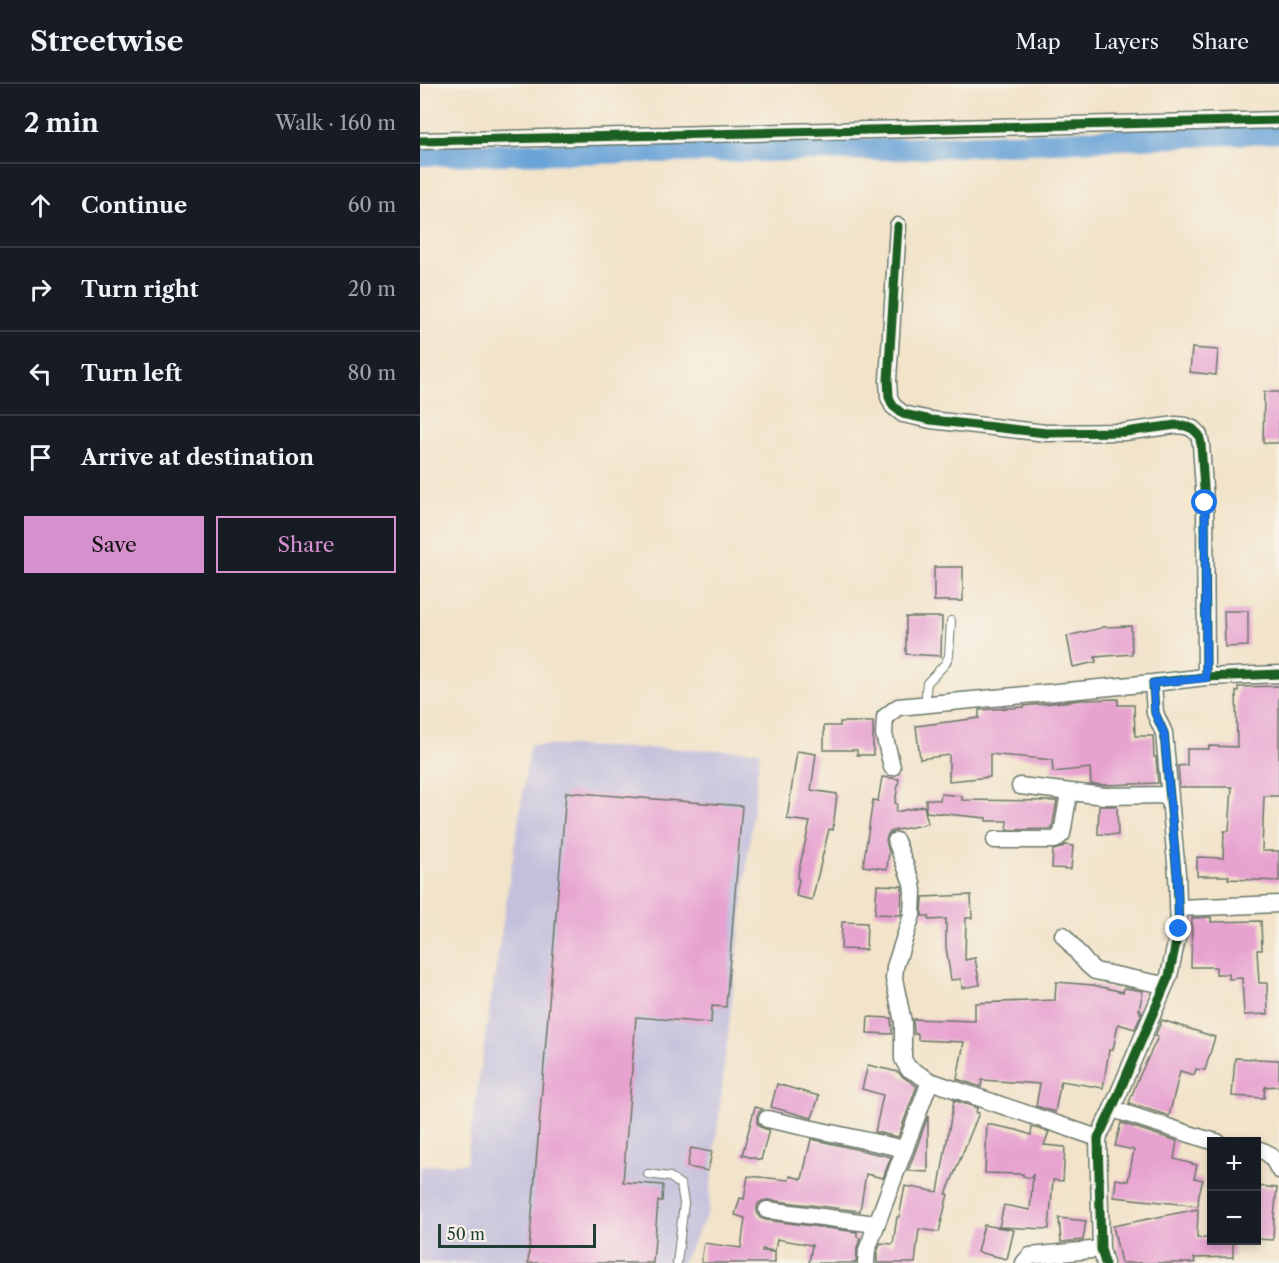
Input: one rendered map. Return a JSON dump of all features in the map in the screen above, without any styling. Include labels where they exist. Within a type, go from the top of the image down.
[{"type":"street","points":[[420,141],[1279,120]]},
{"type":"street","points":[[898,226],[888,380],[889,397],[893,406],[903,414],[930,420],[1046,433],[1125,432],[1176,425],[1193,429],[1199,435],[1202,444],[1205,503],[1206,678]]},
{"type":"street","points":[[892,767],[884,734],[885,717],[898,708],[1206,678],[1279,674]]},
{"type":"street","points":[[1024,1263],[1030,1256],[1103,1256],[1098,1138],[1169,976],[1179,929],[1177,874],[1164,733],[1155,713],[1153,683]]},
{"type":"street","points":[[1020,786],[1105,796],[1170,795]]},
{"type":"street","points":[[995,840],[1055,840],[1062,834],[1069,792]]},
{"type":"street","points":[[896,841],[913,891],[912,915],[895,967],[894,979],[903,1022],[903,1059],[908,1068],[930,1081],[1098,1138]]},
{"type":"street","points":[[1178,908],[1279,904]]},
{"type":"street","points":[[1063,935],[1095,971],[1164,985]]},
{"type":"street","points":[[866,1263],[867,1250],[876,1224],[930,1081]]},
{"type":"street","points":[[1112,1109],[1207,1140]]},
{"type":"street","points":[[767,1119],[905,1149]]},
{"type":"street","points":[[1261,1150],[1266,1151],[1275,1160],[1279,1170]]},
{"type":"street","points":[[767,1210],[876,1224]]},
{"type":"lane","points":[[926,705],[927,683],[945,664],[949,656],[951,621]]},
{"type":"lane","points":[[648,1174],[670,1177],[681,1185],[684,1203],[677,1263]]},
{"type":"shaded area","points":[[530,745],[760,751],[708,1213],[682,1263],[420,1263],[420,1166],[466,1163]]},
{"type":"building","points":[[1192,348],[1218,350],[1216,375],[1190,372]]},
{"type":"building","points":[[1264,392],[1279,392],[1279,443],[1263,443]]},
{"type":"building","points":[[934,567],[963,567],[963,601],[934,601]]},
{"type":"building","points":[[1224,611],[1248,611],[1248,646],[1225,647]]},
{"type":"building","points":[[906,617],[942,617],[941,656],[906,654]]},
{"type":"building","points":[[1131,626],[1132,654],[1095,657],[1096,662],[1073,667],[1067,636],[1102,627]]},
{"type":"building","points":[[1279,686],[1279,796],[1264,796],[1262,851],[1279,851],[1279,881],[1228,879],[1229,876],[1197,876],[1197,857],[1223,858],[1224,831],[1229,831],[1232,787],[1180,787],[1178,766],[1187,765],[1187,749],[1209,749],[1209,746],[1237,747],[1236,691],[1238,687]]},
{"type":"building","points":[[1118,699],[1118,705],[1134,705],[1135,736],[1153,736],[1158,783],[1091,784],[1090,768],[1053,772],[1052,760],[990,754],[990,777],[949,781],[949,755],[920,759],[916,726],[979,718],[979,710],[1082,700]]},
{"type":"building","points":[[840,722],[873,722],[873,755],[857,755],[857,750],[824,750],[824,726],[840,726]]},
{"type":"building","points":[[797,751],[816,754],[811,790],[837,794],[833,830],[829,829],[812,900],[796,896],[799,879],[797,878],[810,822],[787,819]]},
{"type":"building","points":[[882,777],[899,779],[895,803],[897,804],[896,812],[924,806],[928,824],[892,831],[888,834],[886,840],[889,852],[887,869],[863,866],[873,800],[878,801]]},
{"type":"building","points":[[566,792],[742,806],[726,1007],[712,1006],[711,1023],[636,1017],[623,1182],[663,1185],[662,1201],[658,1201],[653,1263],[528,1263]]},
{"type":"building","points":[[941,794],[962,796],[962,800],[1057,801],[1052,829],[1007,830],[1007,821],[986,821],[986,818],[926,812],[926,799],[940,800]]},
{"type":"building","points":[[1099,806],[1117,806],[1118,835],[1098,834]]},
{"type":"building","points":[[1065,845],[1073,846],[1071,869],[1052,868],[1053,850]]},
{"type":"building","points":[[877,885],[902,886],[901,915],[875,914]]},
{"type":"building","points":[[971,895],[972,918],[966,918],[965,960],[975,958],[980,985],[962,988],[961,979],[951,980],[946,947],[946,919],[929,920],[929,916],[922,916],[923,897]]},
{"type":"building","points":[[1211,917],[1211,922],[1261,921],[1262,950],[1257,950],[1259,983],[1267,983],[1268,1014],[1244,1015],[1242,978],[1229,979],[1229,974],[1216,974],[1216,967],[1191,967],[1192,918]]},
{"type":"building","points":[[842,922],[867,923],[866,950],[841,949]]},
{"type":"building","points":[[1056,982],[1093,985],[1123,992],[1124,988],[1143,991],[1139,1010],[1142,1013],[1135,1029],[1118,1024],[1113,1050],[1109,1050],[1103,1088],[1061,1081],[1055,1112],[1036,1106],[1040,1084],[982,1080],[981,1087],[957,1079],[964,1042],[918,1040],[918,1034],[914,1034],[913,1019],[975,1021],[975,1003],[1055,1000]]},
{"type":"building","points":[[868,1017],[891,1018],[892,1034],[867,1033]]},
{"type":"building","points":[[1162,1020],[1215,1037],[1205,1070],[1196,1069],[1194,1075],[1180,1071],[1169,1116],[1129,1103],[1158,1037],[1155,1036]]},
{"type":"building","points":[[1235,1058],[1279,1060],[1279,1086],[1265,1087],[1264,1098],[1232,1096]]},
{"type":"building","points":[[868,1065],[898,1072],[917,1086],[898,1137],[875,1132],[883,1095],[862,1089]]},
{"type":"building","points":[[777,1084],[819,1096],[812,1118],[771,1107]]},
{"type":"building","points":[[954,1100],[977,1108],[976,1113],[979,1113],[946,1194],[948,1194],[939,1232],[919,1229],[915,1263],[877,1263],[877,1252],[881,1243],[893,1244],[905,1186],[938,1192]]},
{"type":"building","points":[[755,1107],[763,1109],[757,1116],[757,1123],[760,1127],[769,1130],[761,1160],[742,1155]]},
{"type":"building","points":[[928,1116],[928,1172],[908,1171],[915,1152]]},
{"type":"building","points":[[1121,1123],[1177,1141],[1174,1159],[1197,1165],[1194,1178],[1203,1180],[1198,1206],[1114,1197],[1116,1179],[1128,1181],[1134,1150],[1115,1146]]},
{"type":"building","points":[[987,1124],[1031,1135],[1032,1127],[1049,1132],[1044,1145],[1065,1147],[1063,1181],[1053,1180],[1049,1229],[999,1227],[1004,1205],[1030,1210],[1033,1174],[1031,1178],[1023,1174],[985,1173]]},
{"type":"building","points":[[811,1139],[891,1157],[883,1178],[866,1174],[860,1211],[768,1200],[758,1204],[757,1213],[760,1218],[766,1220],[857,1232],[857,1237],[860,1238],[856,1263],[809,1263],[812,1245],[777,1239],[775,1251],[762,1249],[762,1251],[775,1252],[775,1263],[701,1263],[704,1243],[741,1248],[745,1218],[735,1215],[740,1198],[744,1199],[748,1176],[789,1180],[790,1176],[802,1179]]},
{"type":"building","points":[[691,1148],[712,1152],[708,1171],[687,1167]]},
{"type":"building","points":[[1261,1186],[1277,1188],[1273,1240],[1261,1239]]},
{"type":"building","points":[[1198,1209],[1197,1238],[1207,1238],[1207,1245],[1233,1245],[1233,1257],[1194,1258],[1195,1263],[1121,1263],[1113,1226]]},
{"type":"building","points":[[1059,1218],[1086,1221],[1083,1240],[1061,1242]]},
{"type":"building","points":[[984,1225],[1014,1230],[1007,1259],[977,1252]]},
{"type":"waterway","points":[[420,155],[895,149],[1279,132]]},
{"type":"cycle path","points":[[420,141],[1279,120]]},
{"type":"cycle path","points":[[898,226],[888,380],[889,397],[893,406],[903,414],[931,420],[1046,433],[1125,432],[1176,425],[1193,429],[1199,435],[1205,503],[1206,677]]},
{"type":"cycle path","points":[[1105,1263],[1101,1249],[1098,1138],[1169,976],[1179,929],[1177,874],[1164,733],[1155,713],[1153,683],[1206,677],[1279,674]]},
{"type":"route","points":[[1179,929],[1177,874],[1164,733],[1155,713],[1153,683],[1206,678],[1205,503]]}]
